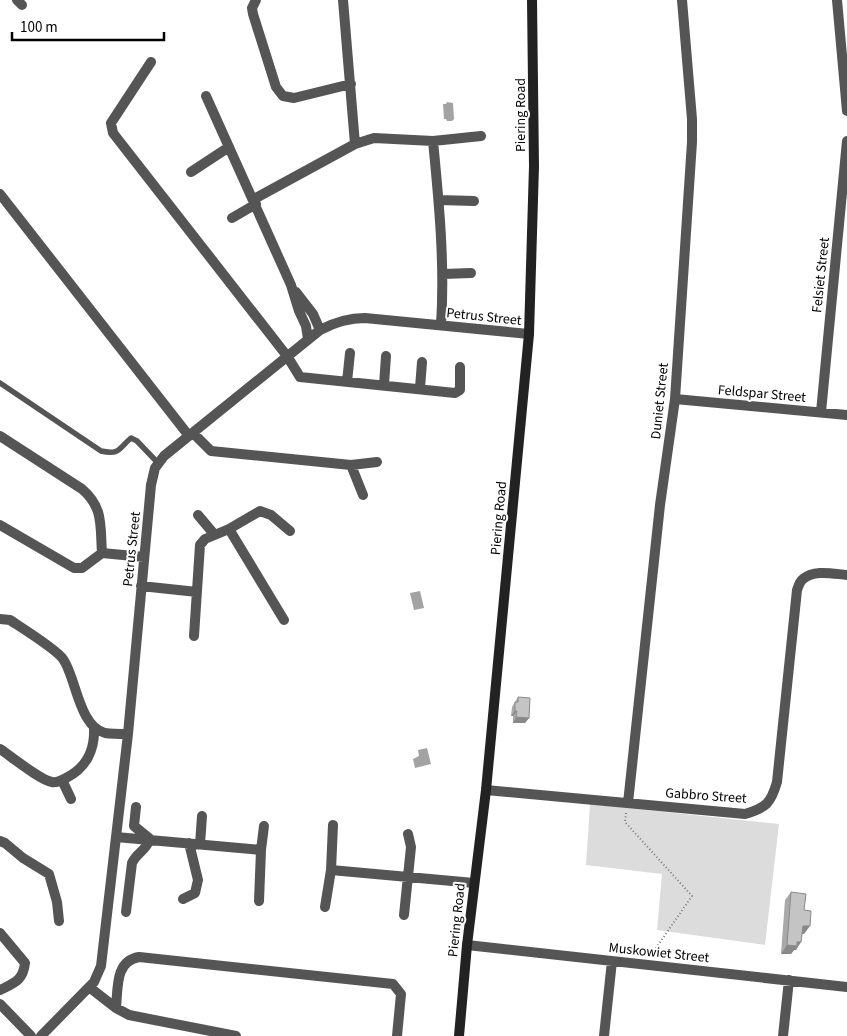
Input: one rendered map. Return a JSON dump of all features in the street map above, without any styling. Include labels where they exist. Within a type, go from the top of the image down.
[{"type":"street","points":[[256,0],[252,8],[253,14],[276,87],[283,96],[294,98],[351,84]]},
{"type":"street","points":[[343,0],[355,144]]},
{"type":"street","name":"Piering Road","points":[[459,1036],[467,945],[486,790],[529,334],[534,166],[534,18],[532,0]]},
{"type":"street","name":"Duniet Street","points":[[628,803],[660,505],[675,399],[692,131],[682,0]]},
{"type":"street","points":[[837,0],[847,111]]},
{"type":"street","points":[[151,62],[111,123],[113,133],[287,356],[301,377],[458,392],[460,390],[460,367]]},
{"type":"street","points":[[206,96],[255,201],[291,285],[306,326],[308,339]]},
{"type":"street","points":[[232,218],[255,201],[355,144],[381,138],[433,141],[481,136]]},
{"type":"street","points":[[433,141],[439,200],[443,274],[441,325]]},
{"type":"street","name":"Felsiet Street","points":[[821,412],[847,141]]},
{"type":"street","points":[[191,172],[229,148]]},
{"type":"street","points":[[0,194],[191,434],[211,451],[351,465],[378,462]]},
{"type":"street","points":[[439,200],[474,201]]},
{"type":"street","points":[[443,274],[472,273]]},
{"type":"street","points":[[291,285],[313,314],[320,330]]},
{"type":"street","name":"Petrus Street","points":[[41,1036],[94,982],[101,966],[128,734],[151,485],[158,463],[164,456],[308,339],[331,324],[353,318],[529,334]]},
{"type":"street","points":[[347,382],[350,353]]},
{"type":"street","points":[[384,385],[386,356]]},
{"type":"street","points":[[420,388],[422,362]]},
{"type":"street","name":"Feldspar Street","points":[[675,399],[847,415]]},
{"type":"street","points":[[0,436],[82,489],[91,497],[97,506],[99,516],[102,553]]},
{"type":"street","points":[[351,465],[363,495]]},
{"type":"street","points":[[194,636],[200,545],[205,538],[229,529],[260,511],[271,515],[290,531]]},
{"type":"street","points":[[198,515],[214,534]]},
{"type":"street","points":[[0,525],[74,568],[82,568],[102,553],[144,557]]},
{"type":"street","points":[[229,529],[284,620]]},
{"type":"street","name":"Gabbro Street","points":[[486,790],[745,814],[758,811],[767,805],[774,794],[777,782],[797,590],[802,579],[813,574],[847,575]]},
{"type":"street","points":[[141,586],[197,592]]},
{"type":"street","points":[[0,619],[10,620],[61,656],[67,665],[83,709],[94,728],[94,741],[82,768],[56,783],[46,780],[0,749]]},
{"type":"street","points":[[94,728],[104,733],[128,734]]},
{"type":"street","points":[[62,780],[72,800]]},
{"type":"street","points":[[136,807],[134,826],[150,840]]},
{"type":"street","points":[[183,899],[195,893],[198,880],[195,844],[202,816]]},
{"type":"street","points":[[326,907],[331,870],[333,824]]},
{"type":"street","points":[[259,901],[264,826]]},
{"type":"street","points":[[404,915],[410,847],[408,834]]},
{"type":"street","points":[[116,837],[261,850]]},
{"type":"street","points":[[126,912],[132,863],[136,856],[146,848],[150,840]]},
{"type":"street","points":[[0,841],[49,874],[57,902],[59,921]]},
{"type":"street","points":[[331,870],[474,883]]},
{"type":"street","points":[[0,933],[25,963],[24,972],[19,979],[0,990]]},
{"type":"street","name":"Muskowiet Street","points":[[467,945],[847,986]]},
{"type":"street","points":[[116,1008],[123,965],[130,959],[139,957],[393,984],[401,994],[397,1036]]},
{"type":"street","points":[[604,1036],[612,961]]},
{"type":"street","points":[[784,1036],[789,980]]},
{"type":"street","points":[[89,987],[116,1008],[129,1015],[236,1036]]},
{"type":"street","points":[[0,1004],[31,1036]]},
{"type":"lane","points":[[0,383],[101,451],[112,453],[120,450],[130,438],[137,441],[158,463]]},
{"type":"path","points":[[628,803],[624,822],[692,896],[654,951],[637,955]]},
{"type":"shaded area","points":[[447,102],[453,103],[454,119],[452,121],[444,119],[443,104]]},
{"type":"shaded area","points":[[420,591],[424,608],[414,610],[410,593]]},
{"type":"shaded area","points":[[427,748],[431,764],[415,768],[413,759],[419,756],[418,750]]},
{"type":"shaded area","points":[[590,804],[779,824],[765,945],[657,930],[662,874],[586,865]]},
{"type":"building","points":[[518,697],[530,698],[529,718],[516,717],[515,702],[518,702]]},
{"type":"building","points":[[791,892],[806,894],[804,910],[811,911],[810,926],[803,926],[801,942],[797,942],[797,946],[787,945]]}]
